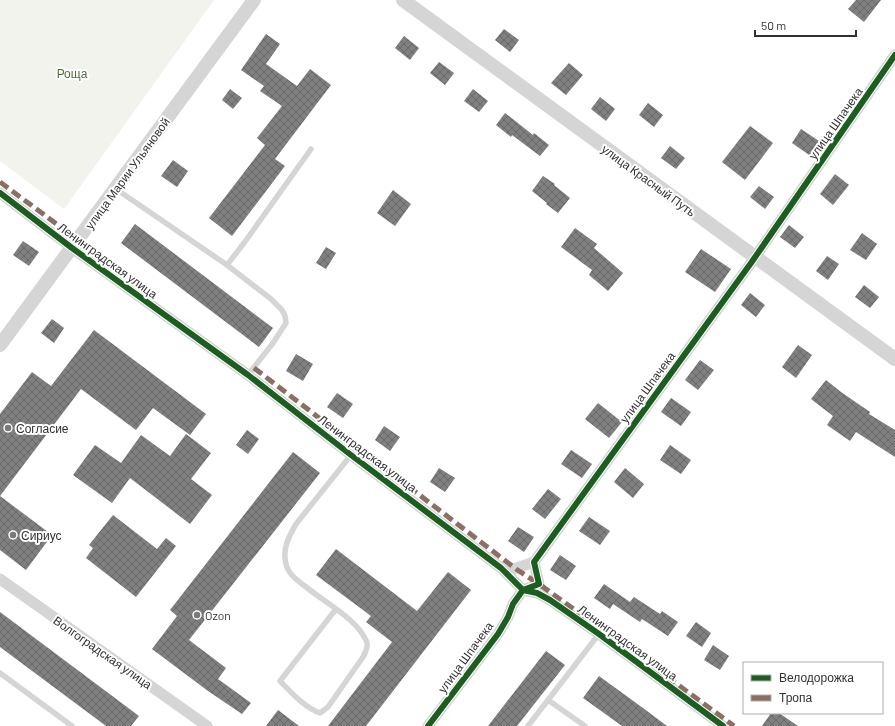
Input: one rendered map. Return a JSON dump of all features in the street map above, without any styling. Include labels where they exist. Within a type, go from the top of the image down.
[{"type":"street","name":"улица Марии Ульяновой","points":[[0,345],[254,0]]},
{"type":"street","name":"улица Красный Путь","points":[[403,0],[895,359]]},
{"type":"street","name":"улица Шпачека","points":[[428,726],[498,634],[508,617],[513,604],[523,590],[539,584],[534,562],[755,257],[895,56]]},
{"type":"street","name":"Ленинградская улица","points":[[0,193],[72,248],[248,375],[501,568],[523,590],[537,592],[550,600],[599,634],[723,726]]},
{"type":"street","points":[[505,572],[534,562]]},
{"type":"street","name":"Волгоградская улица","points":[[0,579],[207,726]]},
{"type":"lane","points":[[227,265],[311,149]]},
{"type":"lane","points":[[116,189],[227,265],[271,299],[282,310],[286,323],[273,343],[248,375]]},
{"type":"lane","points":[[336,609],[280,681],[314,711],[320,713],[328,708],[363,657],[367,642],[358,627],[336,609],[320,598],[291,574],[286,565],[284,556],[289,534],[351,455]]},
{"type":"lane","points":[[528,726],[599,634]]},
{"type":"lane","points":[[0,672],[72,726]]},
{"type":"lane","points":[[548,700],[585,726]]},
{"type":"green space","name":"Роща","points":[[0,0],[214,0],[64,209],[0,161]]},
{"type":"building","points":[[856,0],[881,0],[864,22],[848,9]]},
{"type":"building","points":[[504,29],[519,40],[510,52],[495,40]]},
{"type":"building","points":[[266,34],[280,44],[266,64],[297,86],[310,69],[331,85],[275,159],[285,166],[232,236],[209,218],[265,145],[257,138],[282,106],[260,91],[264,86],[241,70]]},
{"type":"building","points":[[404,36],[419,48],[410,60],[395,48]]},
{"type":"building","points":[[439,62],[454,73],[445,85],[430,73]]},
{"type":"building","points":[[569,63],[583,75],[566,95],[551,83]]},
{"type":"building","points":[[230,89],[242,98],[233,109],[222,100]]},
{"type":"building","points":[[473,89],[488,101],[479,112],[464,101]]},
{"type":"building","points":[[600,97],[615,109],[606,121],[591,109]]},
{"type":"building","points":[[648,103],[663,115],[654,127],[639,115]]},
{"type":"building","points":[[505,113],[533,135],[534,133],[549,145],[540,156],[496,125]]},
{"type":"building","points":[[750,126],[773,143],[745,180],[722,162]]},
{"type":"building","points":[[801,129],[822,143],[812,157],[792,143]]},
{"type":"building","points":[[670,146],[685,158],[676,169],[661,158]]},
{"type":"building","points":[[173,160],[188,171],[177,187],[161,176]]},
{"type":"building","points":[[835,174],[849,185],[833,205],[820,194]]},
{"type":"building","points":[[543,176],[555,184],[554,185],[570,198],[558,213],[532,191]]},
{"type":"building","points":[[759,186],[774,197],[765,209],[750,197]]},
{"type":"building","points":[[393,190],[411,204],[395,226],[377,213]]},
{"type":"building","points":[[135,224],[273,328],[259,347],[121,243]]},
{"type":"building","points":[[789,225],[804,237],[795,248],[780,237]]},
{"type":"building","points":[[575,228],[597,244],[594,248],[623,273],[608,291],[589,275],[592,270],[561,247]]},
{"type":"building","points":[[862,233],[877,244],[866,260],[850,250]]},
{"type":"building","points":[[23,241],[39,252],[29,266],[13,255]]},
{"type":"building","points":[[326,247],[336,253],[326,269],[316,263]]},
{"type":"building","points":[[701,249],[731,269],[715,292],[685,272]]},
{"type":"building","points":[[827,256],[839,264],[828,280],[816,271]]},
{"type":"building","points":[[864,285],[879,297],[870,308],[855,297]]},
{"type":"building","points":[[750,293],[765,305],[756,317],[741,305]]},
{"type":"building","points":[[52,319],[64,328],[54,343],[41,333]]},
{"type":"building","points":[[94,330],[206,414],[190,435],[153,408],[136,430],[81,389],[0,496],[0,414],[32,372],[51,386]]},
{"type":"building","points":[[798,345],[812,355],[796,378],[782,367]]},
{"type":"building","points":[[296,354],[313,364],[303,381],[286,371]]},
{"type":"building","points":[[700,360],[714,370],[698,390],[685,380]]},
{"type":"building","points":[[826,380],[870,412],[869,414],[895,430],[895,457],[856,432],[850,441],[827,425],[833,416],[811,399]]},
{"type":"building","points":[[337,393],[353,404],[343,418],[327,407]]},
{"type":"building","points":[[671,398],[691,412],[681,426],[661,412]]},
{"type":"building","points":[[598,403],[622,422],[609,438],[585,419]]},
{"type":"building","points":[[384,426],[400,437],[390,451],[375,440]]},
{"type":"building","points":[[247,430],[259,439],[248,454],[236,445]]},
{"type":"building","points":[[186,434],[211,453],[191,479],[212,495],[190,524],[130,478],[112,503],[73,475],[95,445],[121,463],[141,435],[170,456]]},
{"type":"building","points":[[670,445],[691,460],[681,474],[660,460]]},
{"type":"building","points":[[571,450],[592,464],[582,478],[561,464]]},
{"type":"building","points":[[293,452],[320,473],[189,640],[226,668],[218,679],[251,703],[242,714],[208,691],[152,649],[177,616],[170,610]]},
{"type":"building","points":[[439,468],[455,478],[445,492],[430,482]]},
{"type":"building","points":[[625,468],[644,484],[633,498],[614,482]]},
{"type":"building","points":[[548,489],[561,499],[545,519],[532,509]]},
{"type":"building","points":[[0,496],[52,535],[26,570],[0,550]]},
{"type":"building","points":[[113,515],[157,549],[166,538],[176,546],[136,597],[86,558],[93,548],[89,545]]},
{"type":"building","points":[[589,517],[610,531],[600,545],[579,531]]},
{"type":"building","points":[[518,527],[534,537],[524,552],[508,541]]},
{"type":"building","points":[[336,549],[417,611],[448,572],[471,590],[366,726],[328,726],[392,642],[366,622],[371,616],[316,575]]},
{"type":"building","points":[[560,555],[576,566],[566,580],[550,570]]},
{"type":"building","points":[[604,584],[630,602],[634,597],[660,614],[662,611],[678,622],[668,636],[642,619],[640,622],[613,604],[610,609],[594,598]]},
{"type":"building","points":[[0,612],[139,716],[131,726],[106,726],[0,647]]},
{"type":"building","points":[[696,622],[711,633],[702,647],[686,636]]},
{"type":"building","points":[[713,645],[729,656],[720,670],[704,660]]},
{"type":"building","points":[[546,651],[565,665],[517,726],[488,726]]},
{"type":"building","points":[[599,676],[667,726],[622,726],[583,698]]},
{"type":"building","points":[[278,710],[299,726],[266,726]]},
{"type":"building","points":[[770,714],[780,714],[798,726],[762,726]]},
{"type":"marked path","points":[[0,182],[78,240]]},
{"type":"marked path","points":[[254,368],[516,569],[586,618]]},
{"type":"marked path","points":[[655,668],[734,726]]},
{"type":"cycle path","points":[[428,726],[498,634],[508,617],[513,604],[523,590],[539,584],[534,562],[751,263],[895,55]]},
{"type":"cycle path","points":[[0,193],[72,248],[248,375],[501,568],[523,590],[537,593],[550,600],[599,634],[723,726]]},
{"type":"place","name":"Согласие","points":[[8,428]]},
{"type":"place","name":"Сириус","points":[[13,535]]},
{"type":"place","name":"Ozon","points":[[197,615]]}]
